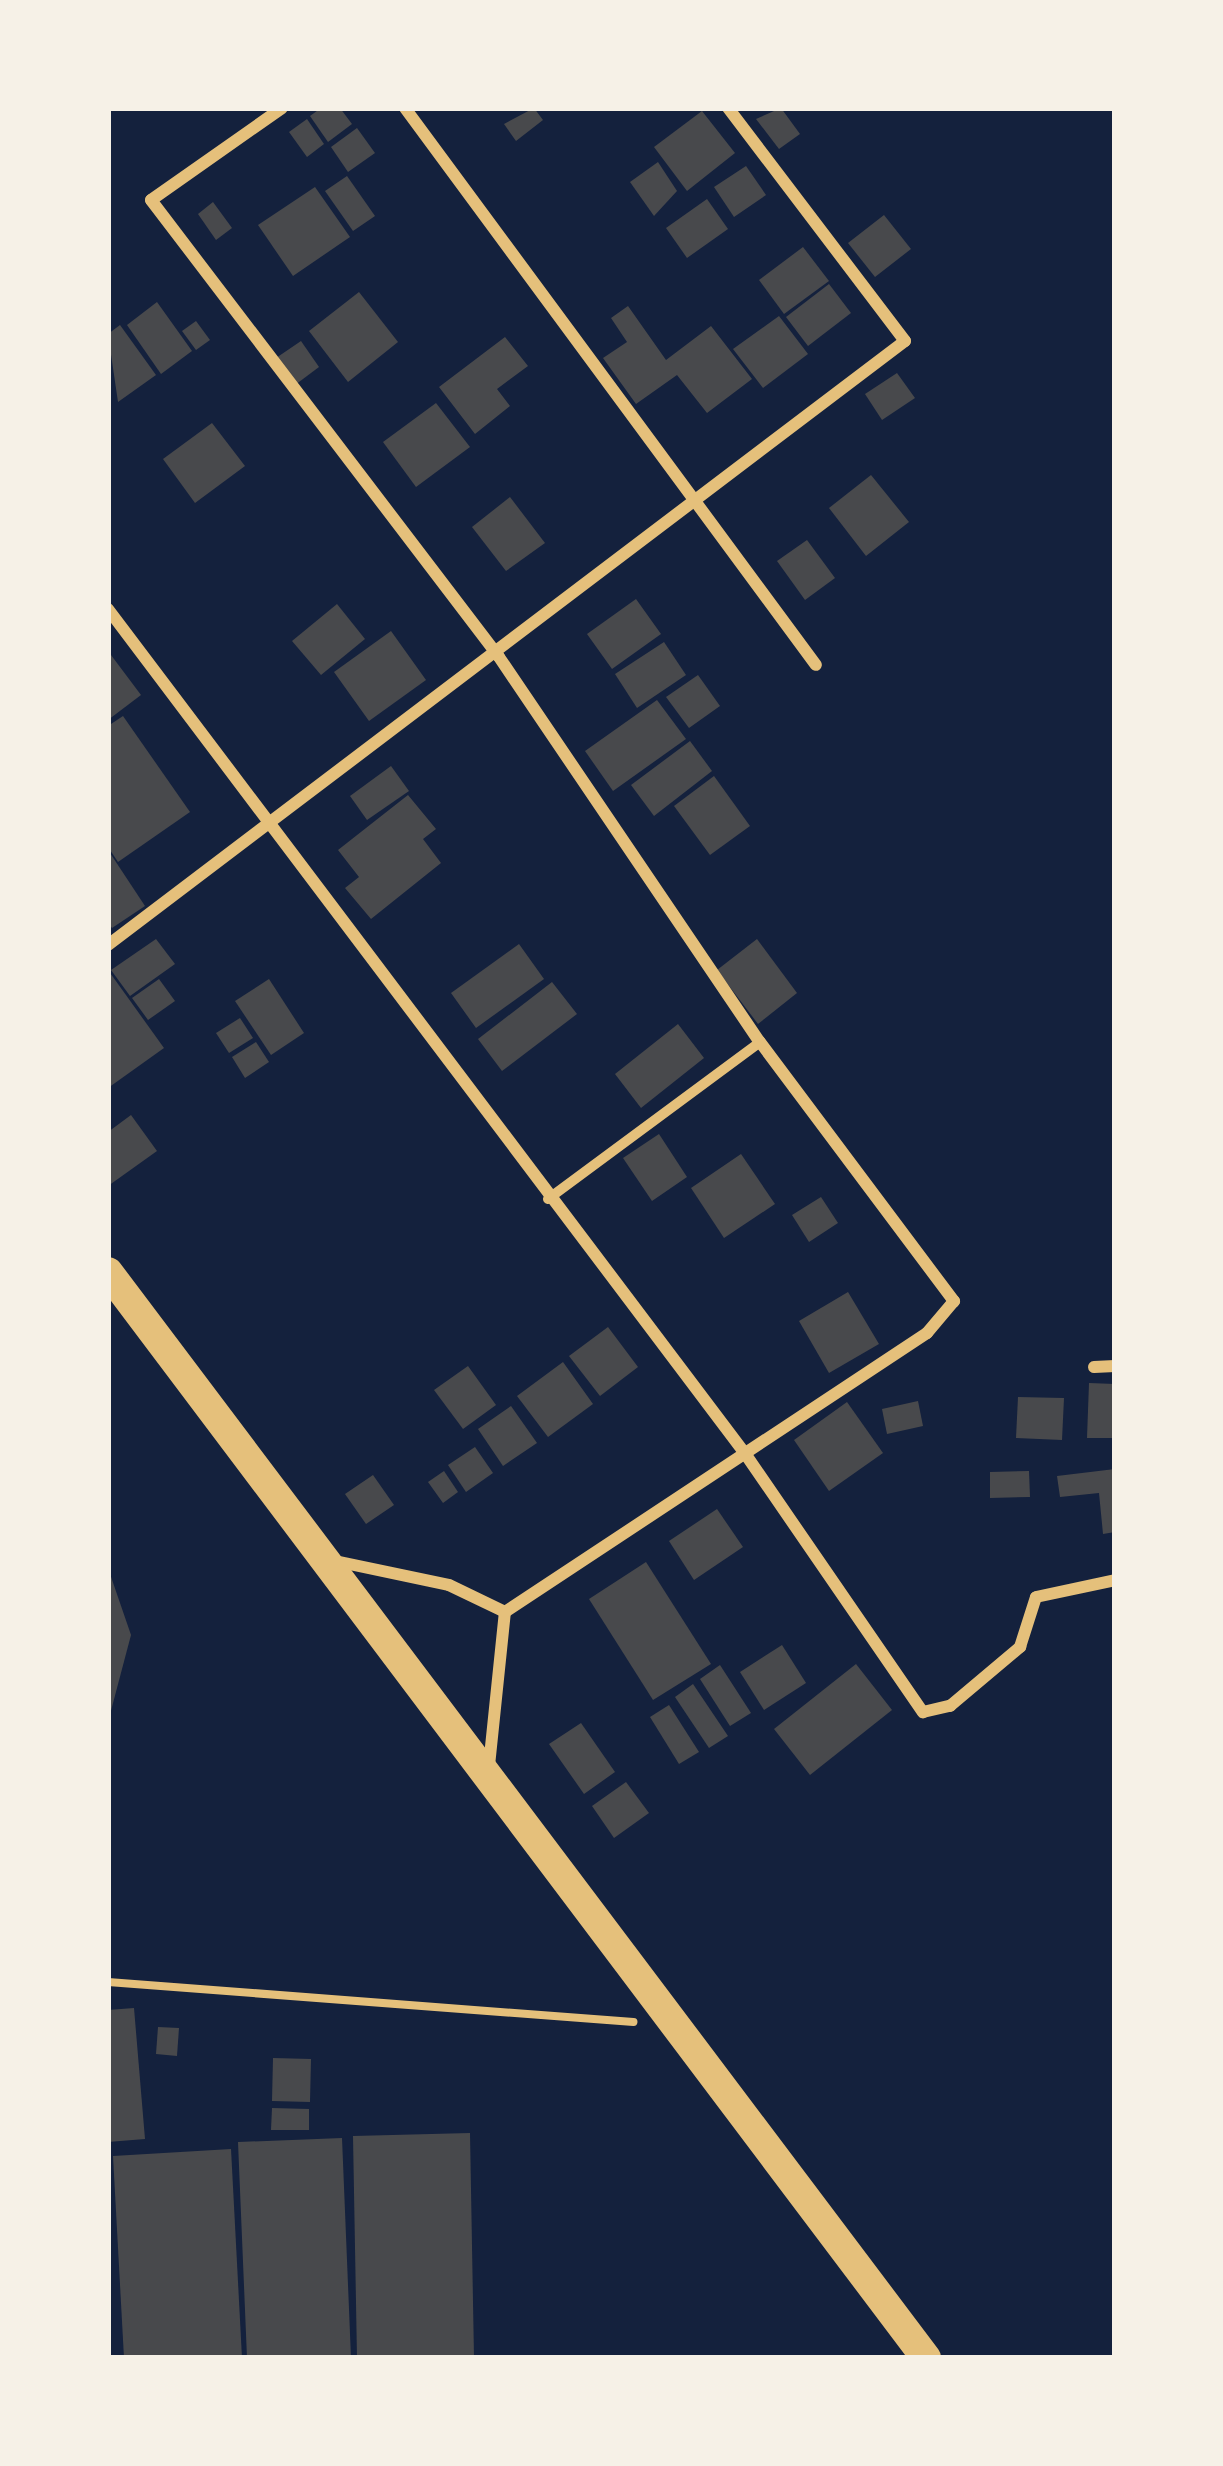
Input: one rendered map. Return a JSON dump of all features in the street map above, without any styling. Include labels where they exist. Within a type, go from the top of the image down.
[{"type":"main road","points":[[108,1272],[489,1767],[926,2358]]},
{"type":"street","points":[[282,108],[152,200],[499,657],[760,1042],[954,1301],[927,1333],[505,1612]]},
{"type":"street","points":[[405,108],[816,665]]},
{"type":"street","points":[[108,946],[267,820],[499,657],[691,501],[905,341],[728,108]]},
{"type":"street","points":[[108,609],[548,1199],[745,1452],[923,1712],[993,1675],[1020,1647],[1036,1597],[1115,1580]]},
{"type":"street","points":[[548,1199],[760,1042]]},
{"type":"street","points":[[1094,1367],[1115,1366]]},
{"type":"street","points":[[328,1560],[448,1585],[505,1612]]},
{"type":"street","points":[[489,1767],[505,1612]]},
{"type":"path","points":[[108,1982],[680,2025]]},
{"type":"building","points":[[321,108],[340,108],[352,124],[328,142],[310,116]]},
{"type":"building","points":[[534,108],[543,120],[516,141],[504,124]]},
{"type":"building","points":[[781,108],[800,134],[779,149],[756,119]]},
{"type":"building","points":[[702,111],[735,153],[687,191],[654,147]]},
{"type":"building","points":[[307,119],[324,144],[307,157],[289,132]]},
{"type":"building","points":[[357,128],[375,153],[348,172],[331,147]]},
{"type":"building","points":[[658,162],[677,191],[654,216],[630,182]]},
{"type":"building","points":[[746,166],[766,195],[734,217],[714,187]]},
{"type":"building","points":[[347,176],[375,216],[353,231],[325,191]]},
{"type":"building","points":[[315,187],[350,237],[293,276],[258,225]]},
{"type":"building","points":[[707,199],[728,229],[687,258],[666,228]]},
{"type":"building","points":[[213,202],[232,228],[216,240],[198,214]]},
{"type":"building","points":[[884,215],[911,249],[875,277],[848,243]]},
{"type":"building","points":[[803,247],[829,281],[784,314],[759,280]]},
{"type":"building","points":[[829,284],[851,313],[808,346],[786,317]]},
{"type":"building","points":[[359,292],[398,342],[348,382],[309,331]]},
{"type":"building","points":[[157,302],[192,351],[161,374],[127,325]]},
{"type":"building","points":[[628,306],[666,360],[711,326],[752,379],[707,413],[677,375],[636,404],[603,358],[627,342],[611,318]]},
{"type":"building","points":[[779,316],[808,354],[763,388],[733,349]]},
{"type":"building","points":[[196,321],[210,340],[196,350],[182,331]]},
{"type":"building","points":[[120,325],[156,375],[118,402],[108,334]]},
{"type":"building","points":[[505,337],[528,366],[497,389],[510,406],[475,434],[439,387]]},
{"type":"building","points":[[301,341],[319,367],[295,385],[276,358]]},
{"type":"building","points":[[897,373],[915,398],[882,420],[865,394]]},
{"type":"building","points":[[436,403],[470,447],[416,487],[383,442]]},
{"type":"building","points":[[212,423],[245,466],[195,503],[163,459]]},
{"type":"building","points":[[871,475],[909,522],[866,556],[829,508]]},
{"type":"building","points":[[510,497],[545,543],[506,571],[472,527]]},
{"type":"building","points":[[807,540],[835,578],[805,600],[777,561]]},
{"type":"building","points":[[636,599],[661,634],[612,669],[587,634]]},
{"type":"building","points":[[337,604],[365,639],[321,675],[292,641]]},
{"type":"building","points":[[391,631],[426,680],[369,721],[334,672]]},
{"type":"building","points":[[664,642],[686,675],[637,708],[615,674]]},
{"type":"building","points":[[108,651],[141,695],[108,720]]},
{"type":"building","points":[[698,675],[720,706],[689,728],[666,697]]},
{"type":"building","points":[[657,700],[686,739],[613,791],[585,751]]},
{"type":"building","points":[[123,716],[190,812],[118,862],[108,847],[108,726]]},
{"type":"building","points":[[690,741],[712,771],[654,816],[631,785]]},
{"type":"building","points":[[391,766],[409,791],[367,820],[350,796]]},
{"type":"building","points":[[714,776],[750,826],[710,855],[674,806]]},
{"type":"building","points":[[408,795],[436,829],[423,839],[441,863],[371,919],[345,888],[359,877],[338,850]]},
{"type":"building","points":[[108,850],[145,906],[112,928],[108,923]]},
{"type":"building","points":[[156,939],[175,964],[130,996],[111,970]]},
{"type":"building","points":[[757,939],[797,993],[758,1024],[717,970]]},
{"type":"building","points":[[519,944],[544,979],[476,1028],[451,993]]},
{"type":"building","points":[[108,970],[164,1048],[108,1088]]},
{"type":"building","points":[[159,979],[175,1001],[148,1020],[132,998]]},
{"type":"building","points":[[269,979],[304,1033],[271,1055],[235,1001]]},
{"type":"building","points":[[552,982],[577,1014],[502,1071],[478,1039]]},
{"type":"building","points":[[240,1018],[253,1038],[229,1053],[216,1033]]},
{"type":"building","points":[[678,1024],[704,1058],[641,1108],[615,1074]]},
{"type":"building","points":[[256,1042],[269,1062],[245,1078],[232,1057]]},
{"type":"building","points":[[131,1115],[157,1151],[108,1186],[108,1132]]},
{"type":"building","points":[[659,1134],[687,1177],[652,1201],[623,1158]]},
{"type":"building","points":[[741,1154],[775,1204],[724,1238],[691,1188]]},
{"type":"building","points":[[821,1197],[838,1223],[809,1242],[792,1215]]},
{"type":"building","points":[[848,1292],[879,1344],[829,1373],[799,1321]]},
{"type":"building","points":[[608,1327],[638,1367],[600,1396],[569,1356]]},
{"type":"building","points":[[563,1362],[593,1404],[548,1437],[517,1396]]},
{"type":"building","points":[[468,1366],[496,1405],[463,1429],[434,1390]]},
{"type":"building","points":[[1089,1383],[1115,1384],[1115,1438],[1087,1438]]},
{"type":"building","points":[[1018,1397],[1064,1398],[1062,1440],[1016,1438]]},
{"type":"building","points":[[918,1401],[923,1426],[887,1434],[882,1409]]},
{"type":"building","points":[[847,1402],[883,1453],[829,1491],[794,1440]]},
{"type":"building","points":[[511,1406],[537,1443],[503,1466],[478,1429]]},
{"type":"building","points":[[475,1447],[493,1473],[466,1492],[448,1465]]},
{"type":"building","points":[[1115,1469],[1115,1532],[1103,1534],[1099,1493],[1060,1497],[1057,1476]]},
{"type":"building","points":[[444,1471],[458,1492],[443,1503],[428,1482]]},
{"type":"building","points":[[1029,1471],[1030,1497],[990,1498],[990,1472]]},
{"type":"building","points":[[373,1475],[394,1505],[366,1524],[345,1494]]},
{"type":"building","points":[[717,1509],[743,1547],[694,1580],[669,1541]]},
{"type":"building","points":[[646,1562],[711,1664],[653,1700],[589,1599]]},
{"type":"building","points":[[108,1568],[131,1635],[108,1722]]},
{"type":"building","points":[[782,1645],[806,1683],[764,1710],[740,1672]]},
{"type":"building","points":[[856,1664],[892,1710],[810,1775],[774,1729]]},
{"type":"building","points":[[720,1665],[751,1713],[730,1726],[700,1679]]},
{"type":"building","points":[[693,1684],[728,1736],[709,1748],[675,1697]]},
{"type":"building","points":[[669,1705],[699,1752],[679,1764],[650,1717]]},
{"type":"building","points":[[581,1723],[615,1772],[584,1794],[549,1744]]},
{"type":"building","points":[[626,1782],[649,1813],[614,1838],[592,1806]]},
{"type":"building","points":[[134,2008],[145,2139],[108,2142],[108,2010]]},
{"type":"building","points":[[158,2027],[179,2028],[177,2056],[156,2054]]},
{"type":"building","points":[[273,2058],[311,2059],[310,2102],[272,2101]]},
{"type":"building","points":[[272,2108],[309,2109],[309,2130],[271,2130]]},
{"type":"building","points":[[470,2133],[474,2358],[357,2358],[353,2136]]},
{"type":"building","points":[[342,2138],[351,2358],[247,2358],[238,2142]]},
{"type":"building","points":[[231,2149],[242,2358],[124,2358],[113,2156]]}]
